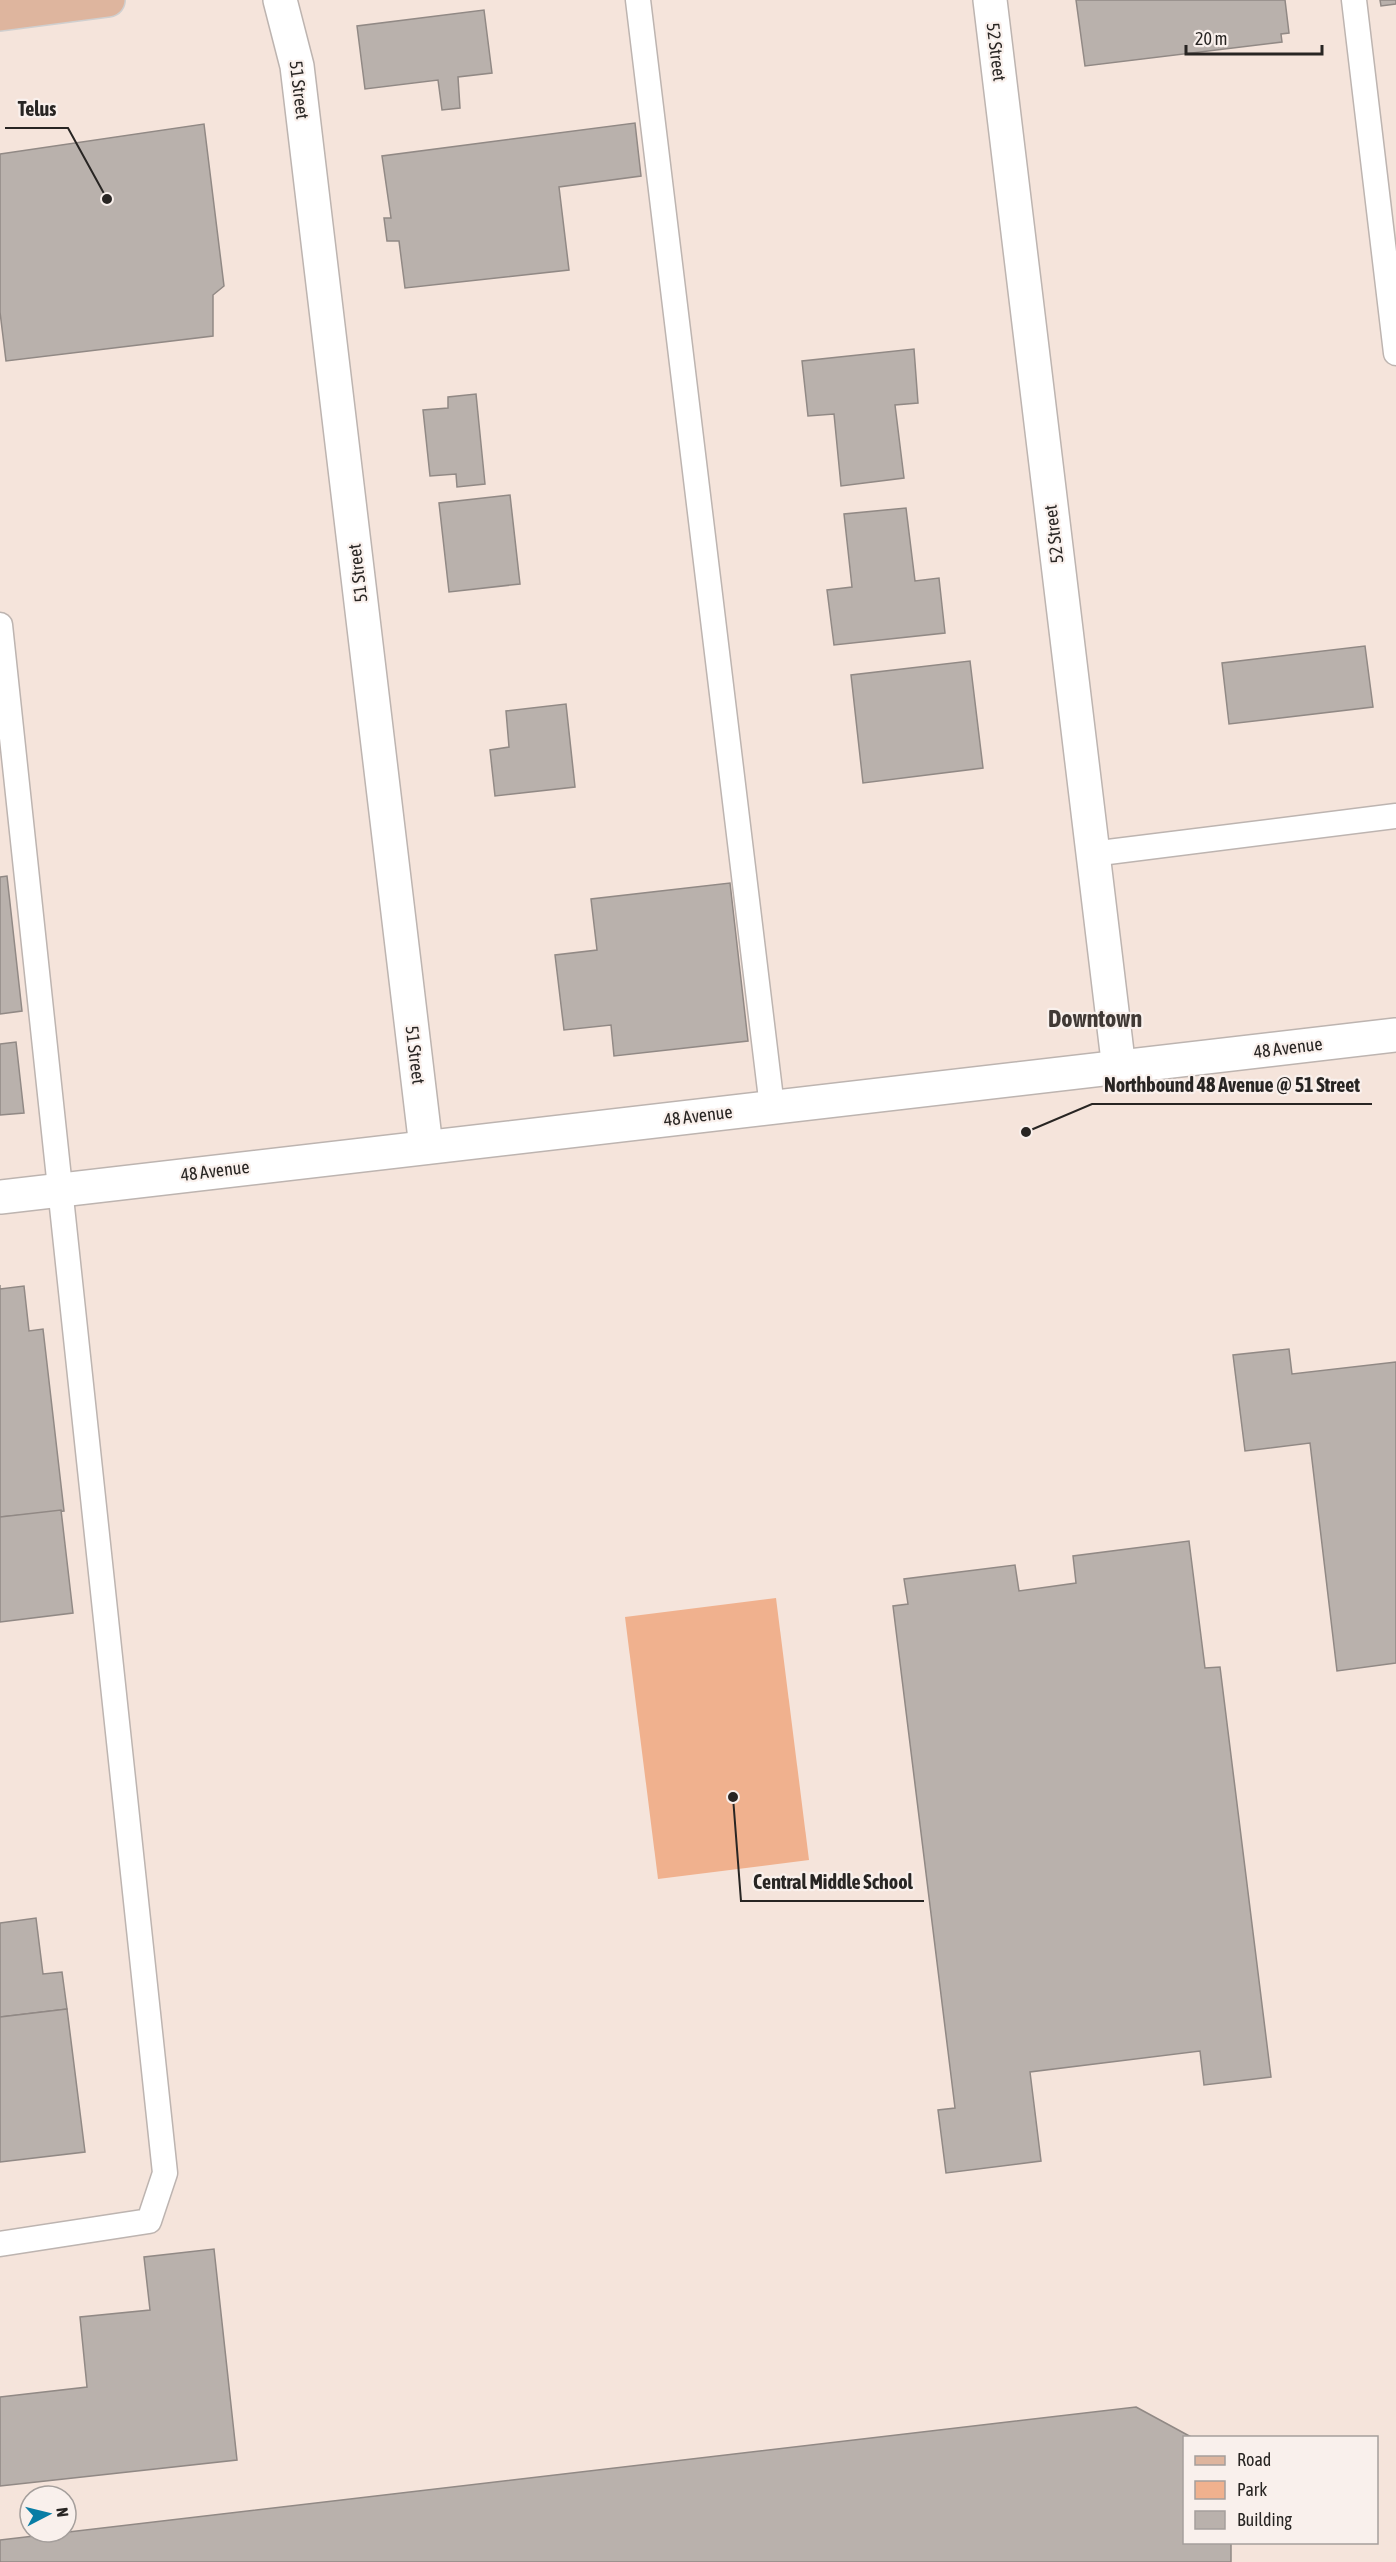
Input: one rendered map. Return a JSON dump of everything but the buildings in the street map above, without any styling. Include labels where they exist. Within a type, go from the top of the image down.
[{"type":"main road","points":[[0,14],[108,0]]},
{"type":"street","name":"51 Street","points":[[280,0],[297,66],[426,1147]]},
{"type":"street","name":"52 Street","points":[[990,0],[1119,1069]]},
{"type":"street","name":"48 Avenue","points":[[0,1197],[1119,1069],[1396,1035]]},
{"type":"lane","points":[[638,0],[772,1107]]},
{"type":"lane","points":[[1354,0],[1396,353]]},
{"type":"lane","points":[[0,626],[62,1190],[165,2173],[149,2221],[0,2244]]},
{"type":"lane","points":[[1092,854],[1396,816]]},
{"type":"shaded area","points":[[0,0],[1396,0],[1396,2562],[0,2562]]},
{"type":"green space","points":[[776,1598],[809,1860],[658,1879],[625,1617]]},
{"type":"place","name":"Telus","points":[[107,199]]},
{"type":"place","name":"Northbound 48 Avenue @ 51 Street","points":[[1026,1132]]},
{"type":"place","name":"Central Middle School","points":[[733,1797]]},
{"type":"district","name":"Downtown","points":[[1095,1019]]}]
